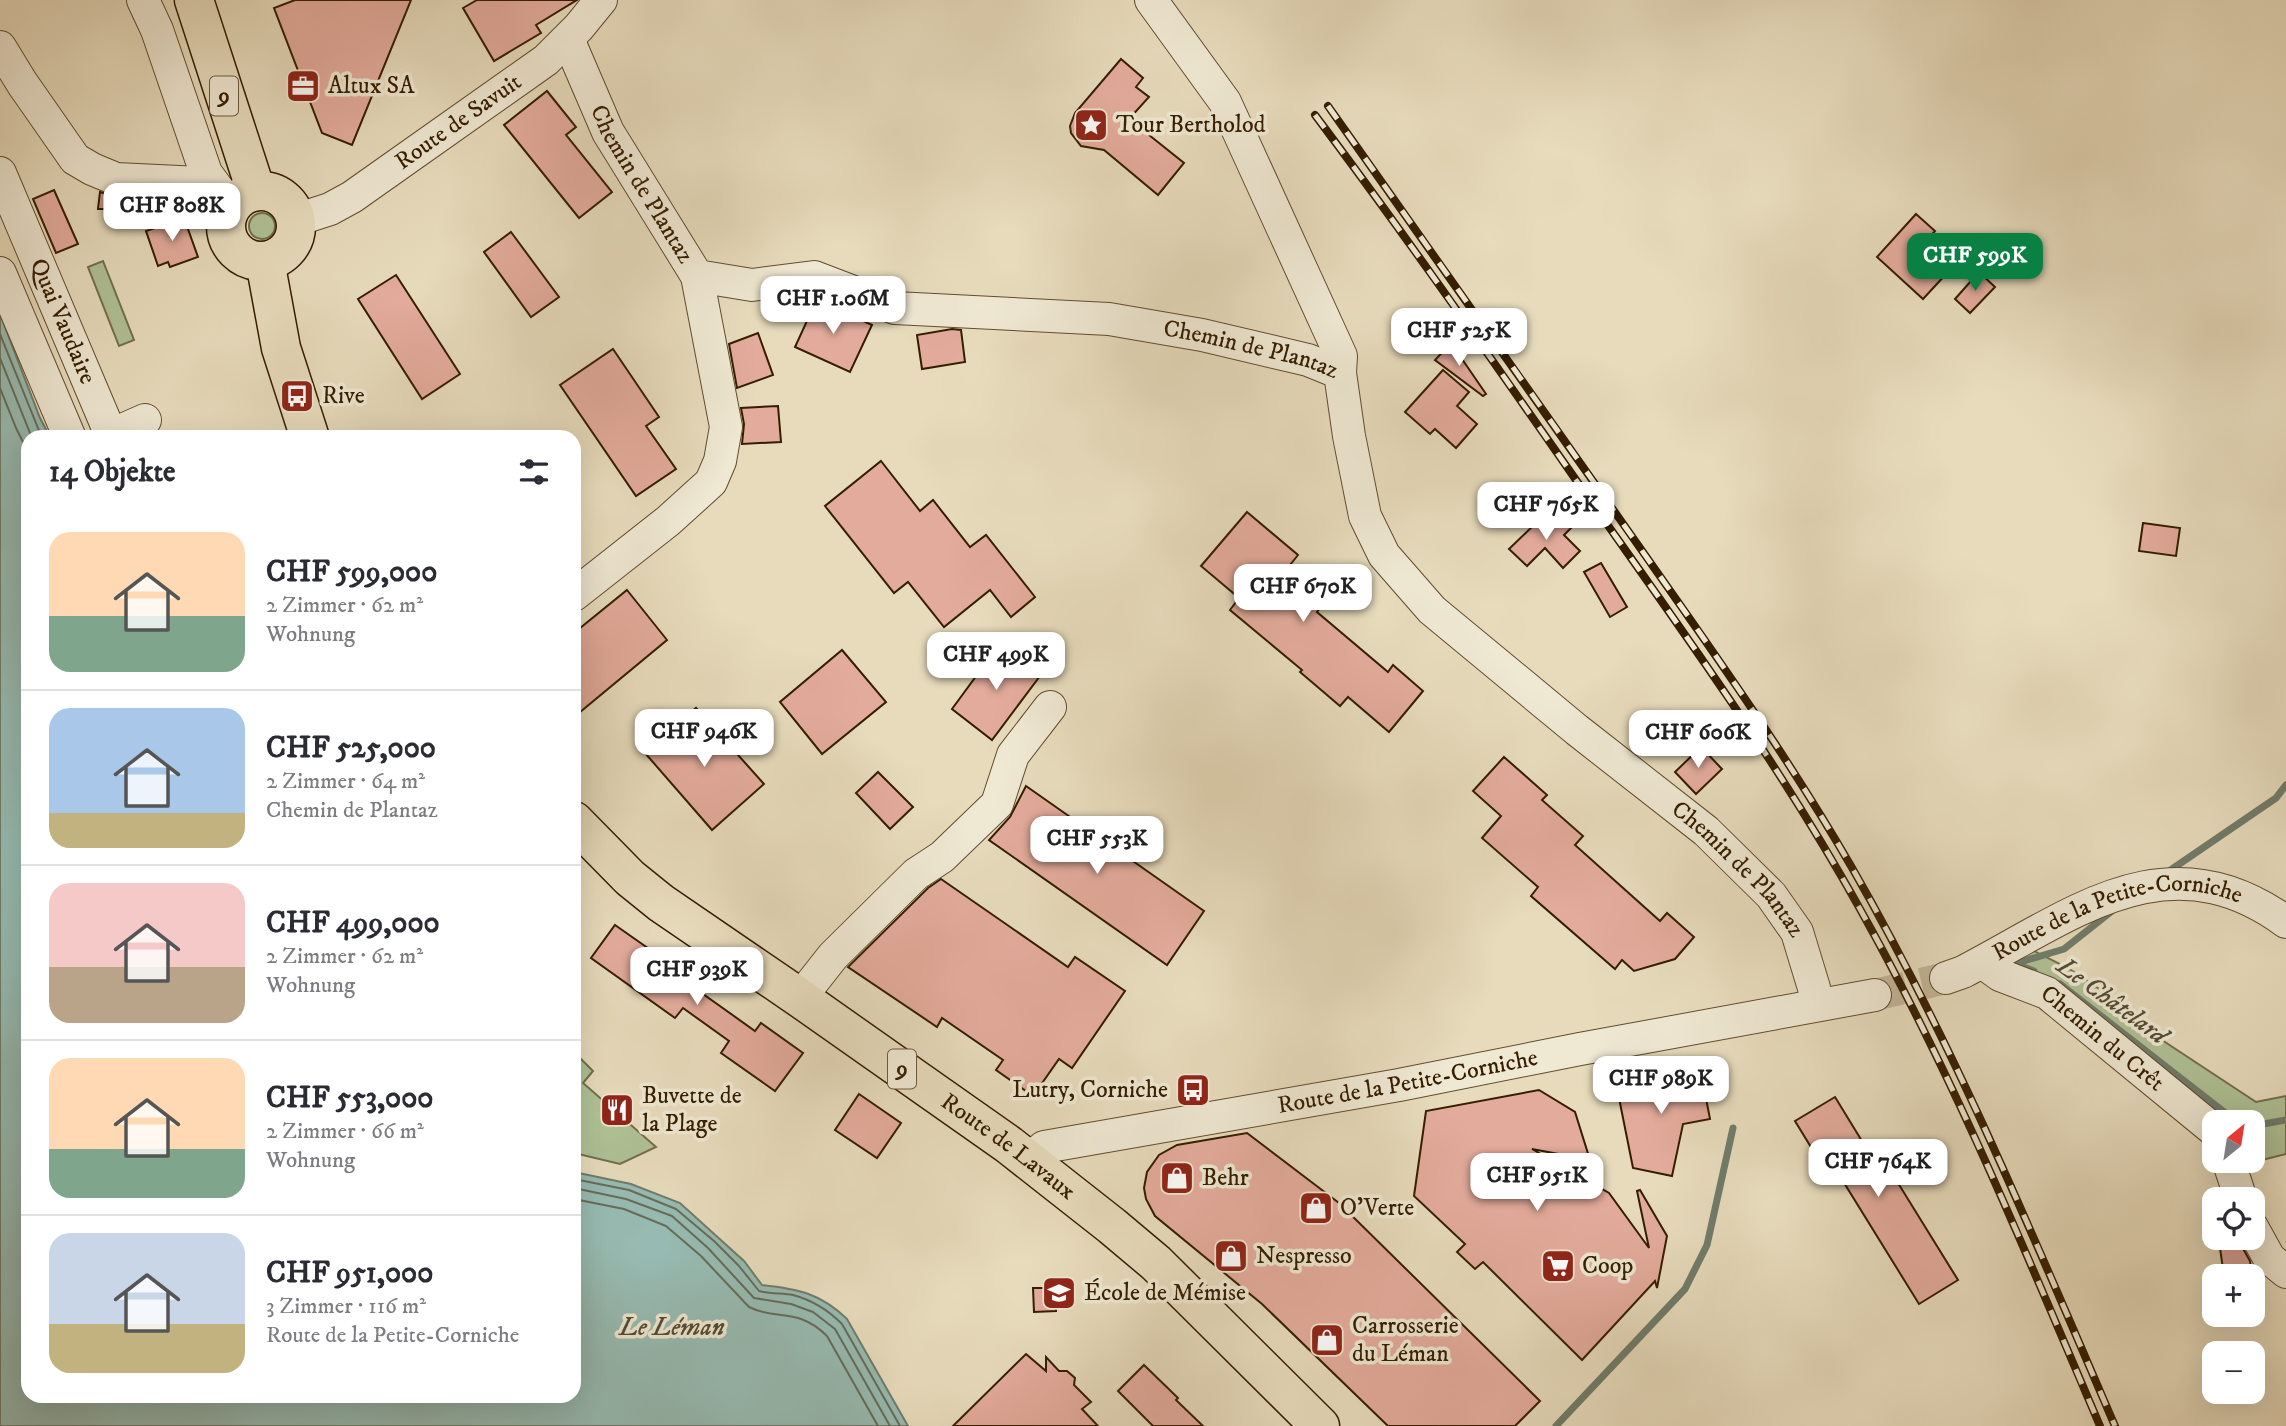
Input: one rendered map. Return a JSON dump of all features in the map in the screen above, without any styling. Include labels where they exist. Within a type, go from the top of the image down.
[{"type":"main road","name":"9","points":[[194,0],[235,196]]},
{"type":"main road","points":[[277,195],[286,201],[296,220],[292,243],[276,258],[265,261],[243,257],[228,240],[226,218],[235,196],[277,195]]},
{"type":"main road","points":[[265,261],[281,348],[307,430]]},
{"type":"main road","name":"Route de Lavaux","points":[[581,828],[630,878],[661,903],[1028,1160],[1156,1263],[1320,1426]]},
{"type":"street","points":[[144,0],[157,30],[206,173],[235,196]]},
{"type":"street","points":[[1151,0],[1225,102],[1341,356],[1340,373]]},
{"type":"street","name":"Route de Savuit","points":[[296,220],[330,209],[352,197],[530,73],[568,39],[595,3]]},
{"type":"street","name":"Chemin de Plantaz","points":[[568,39],[608,132],[696,276],[752,285],[814,277],[895,309],[1109,319],[1202,335],[1295,356],[1340,373],[1365,516],[1384,555],[1432,610],[1577,730],[1706,831],[1771,895],[1797,932],[1814,988],[1816,1005]]},
{"type":"street","points":[[0,47],[75,159],[116,179],[200,183],[235,196]]},
{"type":"street","name":"Quai Vaudaire","points":[[0,173],[109,430]]},
{"type":"street","points":[[0,273],[67,430]]},
{"type":"street","points":[[581,589],[668,521],[711,482],[720,461],[726,427],[696,276]]},
{"type":"street","name":"Quai Vaudaire","points":[[122,430],[145,420]]},
{"type":"street","points":[[800,998],[833,957],[916,874],[942,857],[997,804],[1013,755],[1049,707]]},
{"type":"street","name":"Route de la Petite-Corniche","points":[[1946,978],[1982,962],[2087,906],[2125,890],[2144,886],[2188,884],[2210,887],[2251,900],[2286,922]]},
{"type":"street","name":"Chemin du Crêt","points":[[1982,962],[2000,975],[2047,993],[2202,1120]]},
{"type":"street","name":"Route de la Petite-Corniche","points":[[1028,1160],[1044,1147],[1399,1085],[1875,995]]},
{"type":"street","points":[[2265,1250],[2269,1258],[2286,1272]]},
{"type":"green space","points":[[262,213],[271,217],[275,226],[271,235],[262,239],[253,235],[249,226],[253,217]]},
{"type":"green space","points":[[103,261],[134,340],[119,346],[88,267]]},
{"type":"green space","points":[[2030,949],[2068,968],[2119,1002],[2165,1042],[2256,1102],[2286,1096],[2286,1154],[2265,1159],[2265,1110],[2202,1110],[2202,1113],[2009,960]]},
{"type":"green space","points":[[581,1059],[593,1071],[583,1083],[656,1147],[620,1164],[581,1155]]},
{"type":"water","name":"Le Léman","points":[[0,314],[46,430],[21,430],[21,1403],[581,1403],[581,1173],[631,1184],[680,1203],[744,1261],[762,1285],[808,1294],[837,1310],[847,1319],[908,1426],[0,1426]]},
{"type":"building","points":[[295,0],[411,0],[352,145],[322,133],[274,8]]},
{"type":"building","points":[[477,0],[577,0],[536,25],[541,33],[494,61],[463,8]]},
{"type":"building","points":[[1121,59],[1143,78],[1136,87],[1149,97],[1129,119],[1184,163],[1158,195],[1104,150],[1081,146],[1071,133],[1070,126],[1075,113]]},
{"type":"building","points":[[547,91],[576,127],[566,135],[612,192],[579,218],[504,125]]},
{"type":"building","points":[[54,190],[78,244],[56,253],[33,199]]},
{"type":"building","points":[[100,192],[129,198],[130,209],[98,209]]},
{"type":"building","points":[[1916,214],[1935,231],[1920,248],[1947,273],[1923,299],[1877,257]]},
{"type":"building","points":[[184,218],[198,257],[170,267],[168,262],[158,266],[146,231]]},
{"type":"building","points":[[511,232],[559,297],[531,317],[484,252]]},
{"type":"building","points":[[1979,272],[1995,287],[1970,313],[1955,299]]},
{"type":"building","points":[[396,275],[460,374],[422,399],[358,299]]},
{"type":"building","points":[[817,299],[872,325],[850,372],[795,347]]},
{"type":"building","points":[[961,330],[965,362],[922,369],[917,335]]},
{"type":"building","points":[[758,333],[773,375],[737,388],[729,344]]},
{"type":"building","points":[[1451,343],[1486,394],[1483,396],[1435,360]]},
{"type":"building","points":[[613,349],[659,417],[646,426],[676,469],[636,496],[560,385]]},
{"type":"building","points":[[1443,370],[1469,392],[1457,406],[1477,424],[1456,448],[1435,429],[1430,434],[1405,412]]},
{"type":"building","points":[[778,406],[781,442],[742,444],[744,424],[741,408]]},
{"type":"building","points":[[881,461],[920,511],[933,500],[970,547],[986,535],[1035,597],[1011,617],[990,590],[944,627],[908,582],[894,593],[825,506]]},
{"type":"building","points":[[1553,511],[1571,528],[1564,535],[1580,551],[1563,568],[1545,548],[1527,566],[1509,549],[1538,521],[1541,524]]},
{"type":"building","points":[[1247,512],[1298,555],[1286,570],[1324,603],[1317,612],[1388,672],[1393,665],[1423,691],[1389,732],[1348,697],[1340,706],[1300,672],[1302,670],[1230,610],[1239,598],[1201,566]]},
{"type":"building","points":[[2143,523],[2180,528],[2176,556],[2139,551]]},
{"type":"building","points":[[1601,563],[1627,607],[1610,617],[1584,572]]},
{"type":"building","points":[[627,590],[667,640],[581,711],[581,627]]},
{"type":"building","points":[[999,645],[1040,676],[992,740],[952,709]]},
{"type":"building","points":[[842,650],[886,702],[822,754],[780,702]]},
{"type":"building","points":[[696,708],[764,784],[712,830],[645,753]]},
{"type":"building","points":[[1701,747],[1722,769],[1696,794],[1675,772]]},
{"type":"building","points":[[1504,757],[1547,795],[1542,800],[1583,836],[1575,845],[1660,921],[1667,913],[1694,937],[1675,959],[1634,971],[1622,960],[1615,969],[1531,896],[1538,887],[1482,838],[1501,816],[1473,791]]},
{"type":"building","points":[[878,772],[913,807],[890,829],[856,793]]},
{"type":"building","points":[[1026,786],[1204,911],[1167,965],[989,840],[1010,817]]},
{"type":"building","points":[[941,879],[1068,967],[1075,957],[1125,991],[1072,1068],[1059,1059],[1033,1096],[996,1070],[1003,1060],[942,1018],[937,1027],[848,967],[928,888]]},
{"type":"building","points":[[615,925],[699,984],[696,989],[755,1031],[761,1023],[803,1053],[775,1091],[721,1053],[729,1041],[683,1008],[675,1018],[591,958]]},
{"type":"building","points":[[1700,1067],[1710,1119],[1683,1124],[1672,1176],[1633,1168],[1616,1083]]},
{"type":"building","points":[[1539,1090],[1575,1112],[1590,1160],[1532,1149],[1609,1193],[1649,1248],[1637,1191],[1640,1190],[1667,1236],[1657,1288],[1655,1281],[1582,1360],[1483,1262],[1475,1269],[1457,1252],[1465,1244],[1414,1196],[1426,1111]]},
{"type":"building","points":[[859,1094],[901,1123],[877,1158],[835,1130]]},
{"type":"building","points":[[1835,1097],[1873,1159],[1880,1154],[1958,1280],[1919,1304],[1841,1178],[1833,1183],[1795,1121]]},
{"type":"building","points":[[1247,1133],[1339,1203],[1540,1401],[1515,1426],[1388,1426],[1262,1304],[1155,1216],[1146,1199],[1144,1188],[1147,1172],[1159,1155],[1177,1145]]},
{"type":"building","points":[[2220,1250],[2244,1250],[2250,1264],[2222,1264]]},
{"type":"building","points":[[1033,1288],[1055,1288],[1056,1311],[1034,1312]]},
{"type":"building","points":[[1026,1354],[1046,1371],[1046,1357],[1059,1371],[1067,1371],[1075,1378],[1074,1385],[1091,1402],[1082,1409],[1098,1426],[953,1426]]},
{"type":"building","points":[[1144,1365],[1203,1426],[1153,1426],[1118,1391]]},
{"type":"waterway","points":[[2172,869],[2276,798],[2286,785]]},
{"type":"waterway","name":"Le Châtelard","points":[[2017,963],[2064,949],[2112,911]]},
{"type":"waterway","name":"Le Châtelard","points":[[2015,964],[2034,971]]},
{"type":"waterway","name":"Le Châtelard","points":[[2060,984],[2222,1110]]},
{"type":"waterway","name":"Le Châtelard","points":[[2265,1124],[2286,1120]]},
{"type":"waterway","points":[[1556,1426],[1685,1289],[1707,1245],[1733,1128]]},
{"type":"tunnel","points":[[1875,995],[1946,978]]},
{"type":"railway","points":[[1328,106],[1709,646],[1768,733],[1851,866],[1889,934],[1958,1072],[2023,1213],[2115,1426]]},
{"type":"railway","points":[[1315,115],[1387,212],[1700,656],[1830,857],[1894,972],[1957,1099],[2100,1426]]},
{"type":"place","name":"Altux SA","points":[[303,86]]},
{"type":"place","name":"Tour Bertholod","points":[[1091,125]]},
{"type":"place","name":"Rive","points":[[297,396]]},
{"type":"place","name":"Lutry, Corniche","points":[[1193,1090]]},
{"type":"place","name":"Buvette de la Plage","points":[[617,1110]]},
{"type":"place","name":"Behr","points":[[1177,1178]]},
{"type":"place","name":"O'Verte","points":[[1316,1208]]},
{"type":"place","name":"Nespresso","points":[[1231,1256]]},
{"type":"place","name":"Coop","points":[[1558,1266]]},
{"type":"place","name":"École de Mémise","points":[[1059,1293]]},
{"type":"place","name":"Carrosserie du Léman","points":[[1327,1340]]}]
